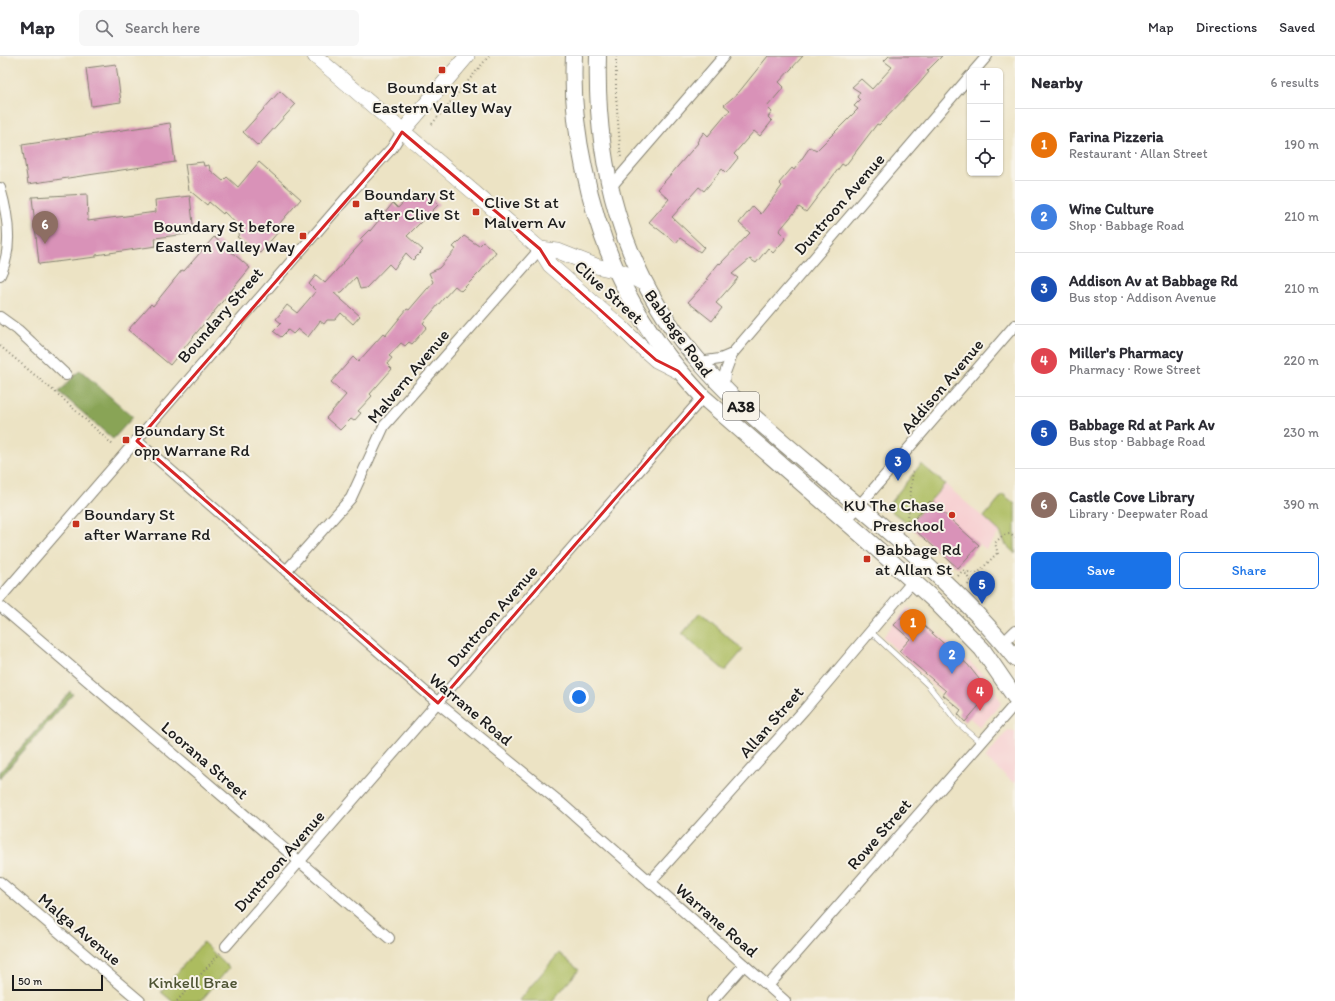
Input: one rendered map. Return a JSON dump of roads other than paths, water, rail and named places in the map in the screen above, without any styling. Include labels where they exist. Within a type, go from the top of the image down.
[{"type":"highway","name":"Babbage Road","points":[[574,56],[574,104],[578,140],[593,208],[614,269],[650,331],[678,371],[703,397],[913,581],[982,649],[1015,697]]},
{"type":"highway","name":"Babbage Road","points":[[598,56],[598,105],[600,135],[610,188],[620,223],[645,284],[674,328],[699,362],[724,389],[769,431],[860,506],[948,587],[1003,643],[1015,658]]},
{"type":"main road","name":"Clive Street","points":[[315,56],[540,249],[550,265],[656,360],[678,371]]},
{"type":"main road","name":"Boundary Street","points":[[402,132],[467,56]]},
{"type":"main road","name":"Clive Street","points":[[540,249],[558,251],[596,266],[614,269],[645,284]]},
{"type":"street","points":[[610,188],[724,56]]},
{"type":"street","points":[[977,68],[987,56]]},
{"type":"street","name":"Duntroon Avenue","points":[[724,389],[725,373],[732,354],[967,80]]},
{"type":"street","name":"Boundary Street","points":[[0,598],[354,189],[392,148],[402,132]]},
{"type":"street","points":[[0,188],[6,217],[8,241],[6,257],[0,275]]},
{"type":"street","name":"Malvern Avenue","points":[[286,570],[351,498],[384,426],[540,249]]},
{"type":"street","points":[[0,317],[18,330],[66,375]]},
{"type":"street","name":"Addison Avenue","points":[[846,522],[1015,325]]},
{"type":"street","points":[[699,362],[720,359],[732,354]]},
{"type":"street","name":"Duntroon Avenue","points":[[226,946],[703,397]]},
{"type":"street","name":"Warrane Road","points":[[137,441],[438,703],[562,804],[785,1001]]},
{"type":"street","name":"Allan Street","points":[[650,882],[804,710],[869,630],[913,581]]},
{"type":"street","name":"Loorana Street","points":[[0,606],[389,938]]},
{"type":"street","points":[[1003,643],[1015,631]]},
{"type":"street","name":"Rowe Street","points":[[768,986],[980,742],[1015,704]]},
{"type":"street","name":"Malga Avenue","points":[[0,882],[140,1001]]},
{"type":"street","points":[[712,1001],[744,965]]},
{"type":"lane","points":[[869,630],[928,685],[958,723],[980,742]]},
{"type":"place","name":"Boundary St at Eastern Valley Way","points":[[442,70]]},
{"type":"place","name":"Boundary St after Clive St","points":[[356,204]]},
{"type":"place","name":"Clive St at Malvern Av","points":[[476,212]]},
{"type":"place","name":"Boundary St before Eastern Valley Way","points":[[303,236]]},
{"type":"place","name":"Castle Cove Library","points":[[45,244]]},
{"type":"place","name":"Boundary St opp Warrane Rd","points":[[126,440]]},
{"type":"place","name":"Addison Av at Babbage Rd","points":[[898,481]]},
{"type":"place","name":"KU The Chase Preschool","points":[[952,515]]},
{"type":"place","name":"Boundary St after Warrane Rd","points":[[76,524]]},
{"type":"place","name":"Babbage Rd at Allan St","points":[[867,559]]},
{"type":"place","name":"Babbage Rd at Park Av","points":[[982,604]]},
{"type":"place","name":"Farina Pizzeria","points":[[913,642]]},
{"type":"place","name":"Wine Culture","points":[[952,674]]},
{"type":"place","name":"Miller's Pharmacy","points":[[980,711]]},
{"type":"park label","name":"Kinkell Brae","points":[[193,982]]}]
